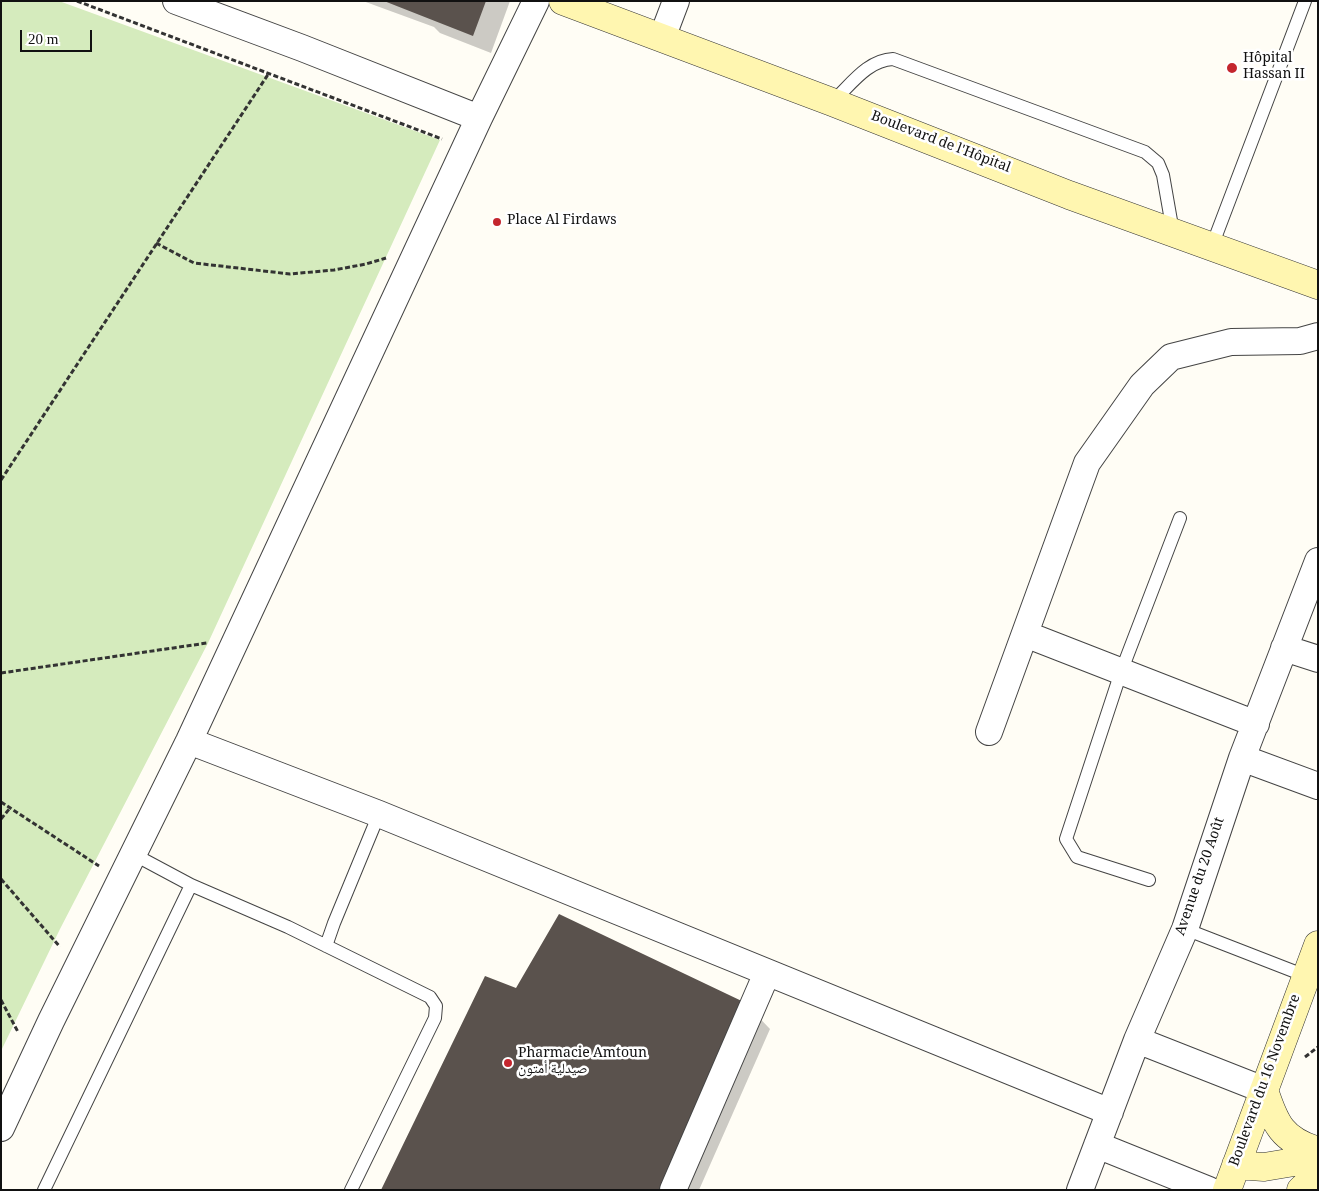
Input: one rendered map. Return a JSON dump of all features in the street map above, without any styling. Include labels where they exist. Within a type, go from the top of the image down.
[{"type":"street","points":[[176,1],[302,48],[479,118]]},
{"type":"street","points":[[1,1128],[50,1021],[189,741],[479,118],[536,1]]},
{"type":"street","name":"Boulevard de l'Hôpital","points":[[563,1],[832,102],[1069,195],[1318,284]]},
{"type":"street","points":[[662,38],[676,1]]},
{"type":"street","points":[[989,732],[1087,463],[1142,385],[1171,357],[1231,342],[1300,341],[1318,336]]},
{"type":"street","name":"Avenue du 20 Août","points":[[1080,1190],[1137,1040],[1185,929],[1242,758],[1318,561]]},
{"type":"street","points":[[1025,634],[1256,724]]},
{"type":"street","points":[[1284,648],[1318,659]]},
{"type":"street","points":[[189,741],[379,814],[1110,1112]]},
{"type":"street","points":[[1242,758],[1318,786]]},
{"type":"street","name":"Boulevard du 16 Novembre","points":[[1232,1178],[1318,945]]},
{"type":"street","points":[[672,1190],[767,973]]},
{"type":"street","points":[[1137,1040],[1264,1090],[1280,1130],[1306,1148],[1318,1153]]},
{"type":"street","points":[[1097,1145],[1209,1190]]},
{"type":"street","points":[[1232,1178],[1264,1167],[1294,1162],[1318,1153]]},
{"type":"street","points":[[1301,1190],[1318,1174]]},
{"type":"lane","points":[[1212,246],[1305,1]]},
{"type":"lane","points":[[832,102],[872,64],[882,59],[893,59],[1145,152],[1158,163],[1164,175],[1173,232]]},
{"type":"lane","points":[[1149,880],[1077,857],[1066,839],[1121,672],[1180,518]]},
{"type":"lane","points":[[326,946],[379,814]]},
{"type":"lane","points":[[133,854],[191,885],[288,927],[430,997],[436,1006],[435,1018],[351,1190]]},
{"type":"lane","points":[[44,1190],[191,885]]},
{"type":"lane","points":[[1185,929],[1306,976]]},
{"type":"path","points":[[77,1],[449,142]]},
{"type":"path","points":[[1,480],[269,73]]},
{"type":"path","points":[[156,243],[194,262],[290,274],[342,269],[395,255],[413,260]]},
{"type":"path","points":[[1,673],[208,643],[204,652]]},
{"type":"path","points":[[1,802],[100,867],[104,859]]},
{"type":"path","points":[[1,819],[10,808]]},
{"type":"path","points":[[1,880],[61,948],[65,939]]},
{"type":"path","points":[[1,1000],[19,1035],[24,1026]]},
{"type":"green space","points":[[1,1],[59,1],[440,140],[208,643],[60,929],[1,1051]]},
{"type":"building","points":[[384,1],[486,1],[473,36]]},
{"type":"building","points":[[559,914],[748,1004],[665,1190],[381,1190],[485,976],[516,988]]},
{"type":"place","name":"Hôpital Hassan II","points":[[1232,68]]},
{"type":"place","name":"Place Al Firdaws","points":[[497,222]]},
{"type":"place","name":"Pharmacie Amtoun صيدلية أمتون","points":[[508,1063]]}]
